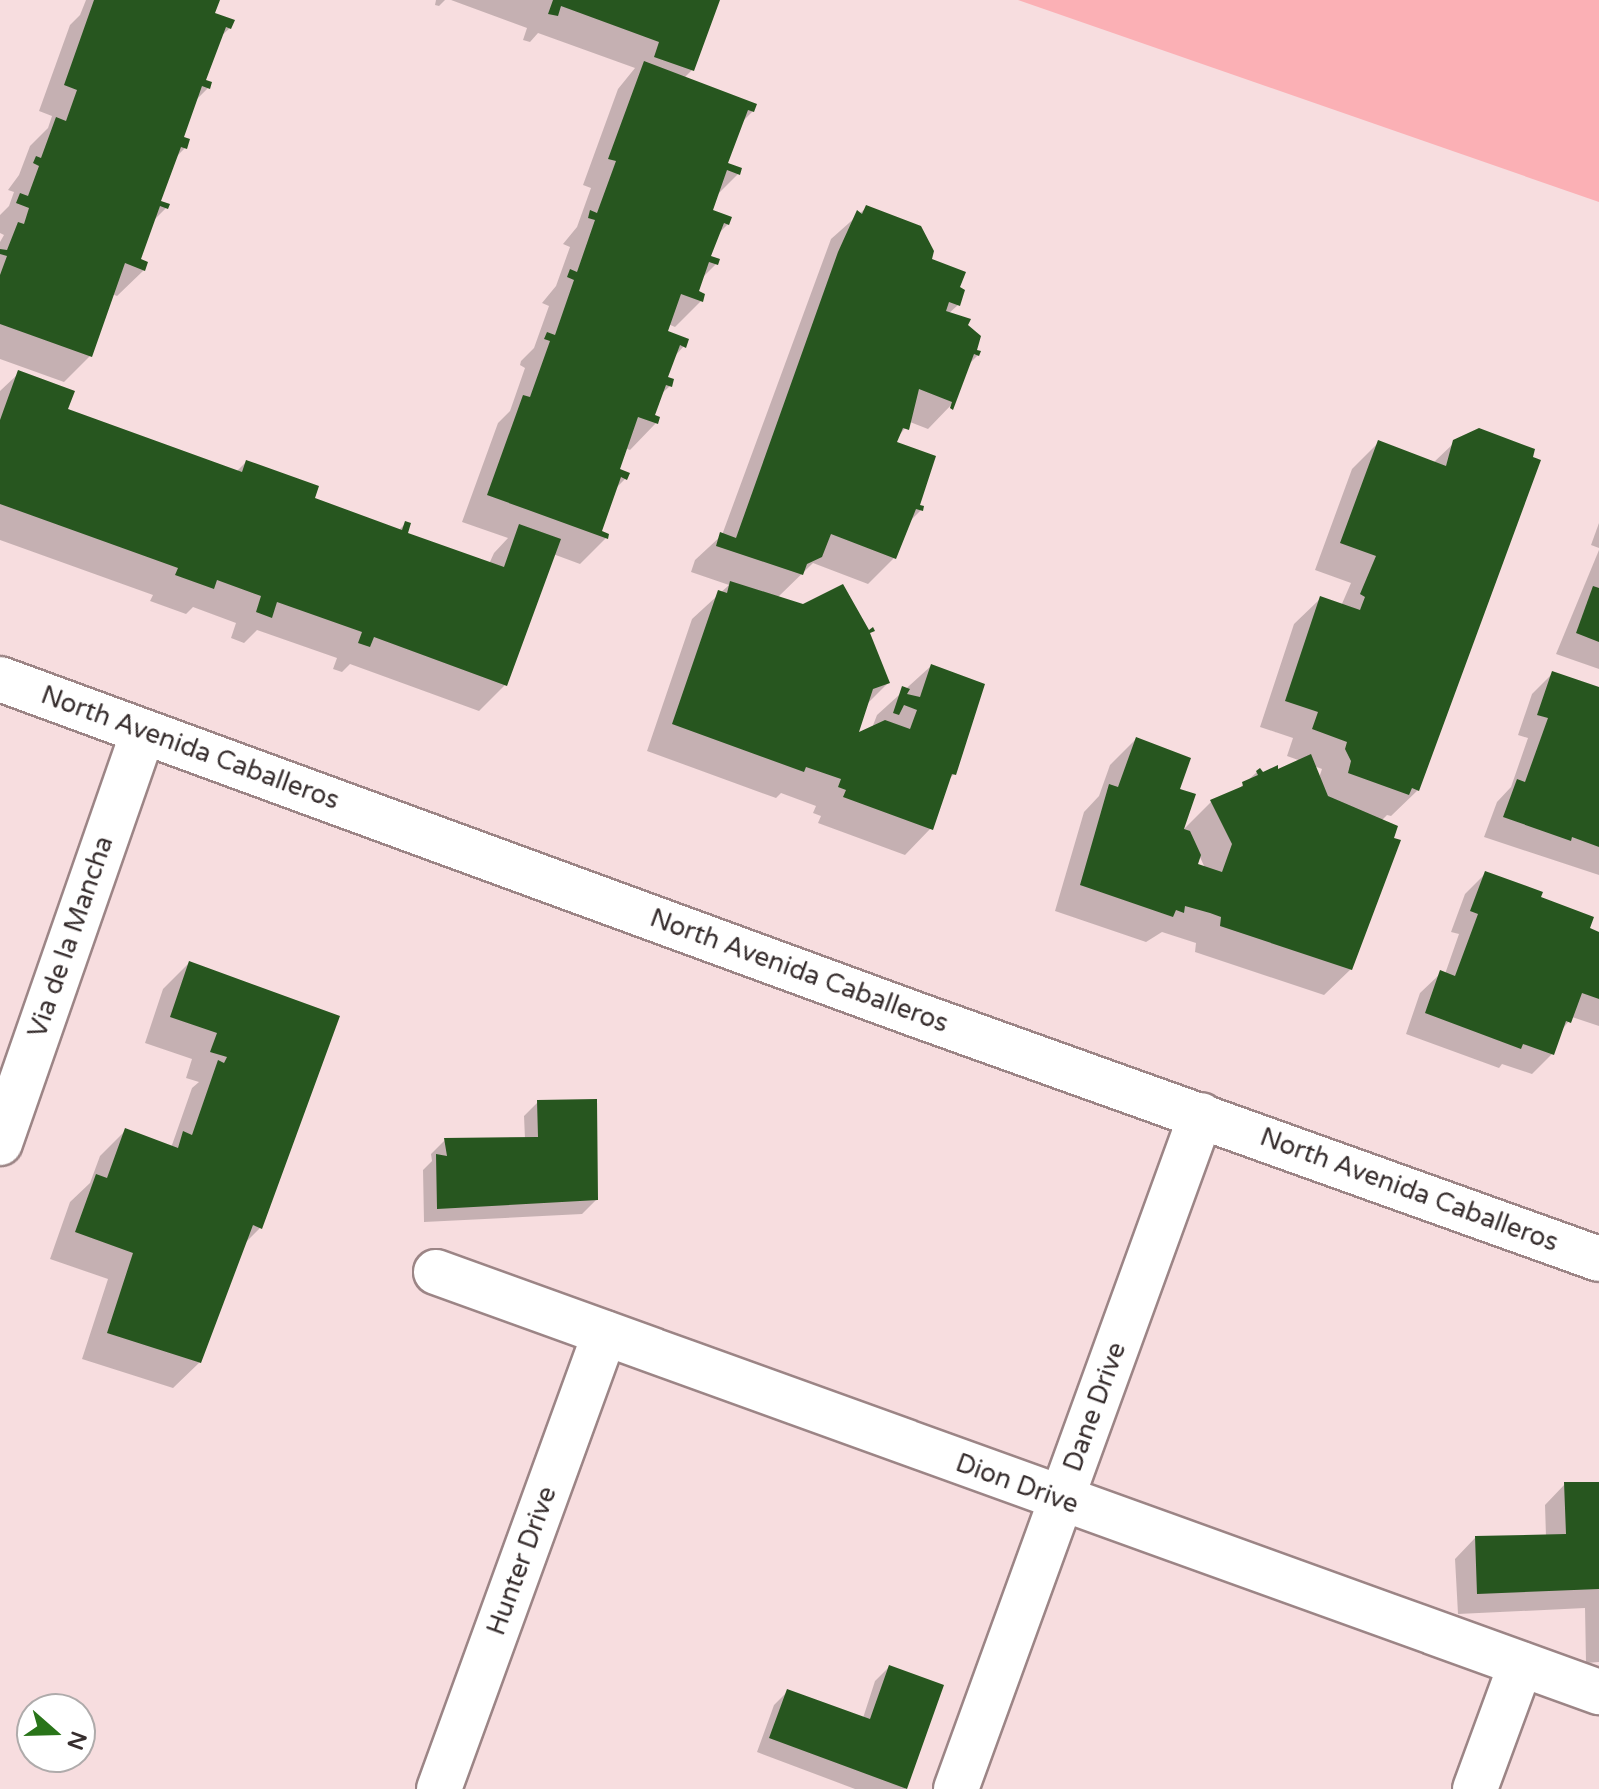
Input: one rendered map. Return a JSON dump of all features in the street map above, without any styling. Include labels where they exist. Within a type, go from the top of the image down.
[{"type":"street","name":"North Avenida Caballeros","points":[[0,679],[1599,1259]]},
{"type":"street","name":"Via de la Mancha","points":[[0,1143],[143,732]]},
{"type":"street","name":"Dane Drive","points":[[956,1789],[1201,1115]]},
{"type":"street","name":"Dion Drive","points":[[436,1272],[1599,1692]]},
{"type":"street","name":"Hunter Drive","points":[[439,1789],[605,1333]]},
{"type":"street","points":[[1475,1789],[1521,1664]]},
{"type":"shaded area","points":[[1018,0],[1599,0],[1599,202]]},
{"type":"building","points":[[94,0],[220,0],[215,13],[235,20],[231,29],[226,27],[206,80],[212,82],[210,89],[202,86],[184,137],[190,139],[187,149],[181,147],[161,201],[170,204],[168,209],[160,206],[141,259],[148,262],[145,271],[125,263],[92,357],[0,324],[0,275],[7,256],[0,254],[0,249],[7,250],[18,222],[24,224],[29,208],[16,203],[20,193],[28,196],[39,166],[33,163],[36,156],[41,158],[56,117],[66,121],[77,90],[64,85]]},
{"type":"building","points":[[553,0],[720,0],[694,71],[654,57],[659,42],[561,6],[558,16],[548,14]]},
{"type":"building","points":[[644,61],[757,104],[754,112],[748,110],[728,163],[742,168],[740,175],[727,170],[713,210],[732,217],[729,225],[724,223],[711,256],[720,259],[718,265],[709,262],[699,291],[705,294],[703,302],[681,294],[668,331],[689,339],[686,348],[680,345],[668,377],[674,379],[672,387],[666,385],[655,415],[660,417],[658,424],[638,417],[620,469],[630,473],[627,480],[621,477],[602,531],[609,534],[608,539],[487,495],[523,395],[530,397],[550,341],[544,339],[547,332],[555,335],[574,280],[567,277],[570,269],[577,272],[595,220],[588,218],[590,210],[597,213],[616,161],[608,159]]},
{"type":"building","points":[[866,205],[921,226],[934,251],[932,259],[966,272],[960,287],[965,290],[960,306],[949,302],[946,311],[971,319],[968,325],[981,336],[977,350],[981,351],[979,356],[974,354],[953,410],[950,408],[952,402],[919,389],[909,430],[903,428],[897,442],[936,456],[920,505],[924,506],[923,511],[916,509],[896,559],[831,534],[822,557],[807,564],[803,575],[716,546],[720,532],[736,538],[838,252],[857,210],[862,214]]},
{"type":"building","points":[[18,370],[75,391],[68,409],[242,472],[246,460],[319,486],[315,498],[402,530],[405,521],[411,523],[408,533],[504,567],[519,524],[561,539],[507,686],[374,637],[370,647],[358,643],[362,632],[277,602],[272,618],[256,612],[261,596],[217,580],[214,589],[175,575],[178,568],[0,504],[0,420]]},
{"type":"building","points":[[1479,428],[1535,449],[1533,457],[1541,460],[1419,791],[1412,788],[1409,795],[1348,773],[1351,761],[1345,749],[1347,742],[1312,729],[1318,712],[1285,701],[1320,596],[1360,610],[1365,597],[1360,594],[1376,556],[1340,543],[1378,440],[1446,466],[1453,440]]},
{"type":"building","points":[[730,581],[803,604],[843,584],[869,630],[873,627],[875,631],[870,633],[890,683],[873,689],[859,732],[885,720],[910,729],[917,710],[904,705],[899,715],[893,713],[902,686],[910,689],[907,694],[920,697],[931,664],[985,684],[956,775],[952,774],[933,830],[843,797],[846,790],[838,787],[841,779],[806,767],[804,772],[672,724],[718,590],[727,593]]},
{"type":"building","points":[[1593,586],[1599,588],[1599,642],[1576,633]]},
{"type":"building","points":[[1552,671],[1599,687],[1599,847],[1572,837],[1571,841],[1503,817],[1517,779],[1525,782],[1548,718],[1537,715]]},
{"type":"building","points":[[1136,737],[1191,758],[1180,789],[1196,794],[1184,829],[1190,831],[1201,855],[1198,864],[1222,872],[1232,844],[1210,800],[1243,786],[1242,782],[1258,775],[1256,771],[1260,768],[1263,772],[1278,765],[1278,769],[1311,754],[1328,796],[1398,826],[1394,838],[1401,840],[1352,970],[1220,926],[1221,917],[1210,913],[1185,906],[1184,913],[1176,910],[1173,917],[1080,885],[1109,784],[1118,787]]},
{"type":"building","points":[[1485,871],[1543,892],[1541,897],[1594,917],[1590,928],[1599,932],[1599,999],[1582,993],[1571,1023],[1566,1021],[1554,1055],[1523,1044],[1521,1049],[1425,1013],[1440,970],[1455,976],[1478,914],[1470,911]]},
{"type":"building","points":[[189,961],[340,1016],[262,1229],[253,1225],[201,1363],[107,1333],[133,1253],[75,1232],[96,1174],[107,1178],[125,1128],[178,1148],[183,1131],[192,1135],[218,1060],[224,1063],[227,1057],[210,1052],[217,1033],[170,1017]]},
{"type":"building","points":[[597,1099],[598,1200],[437,1209],[436,1154],[447,1156],[444,1138],[538,1137],[537,1100]]},
{"type":"building","points":[[1564,1482],[1599,1482],[1599,1589],[1477,1594],[1475,1536],[1566,1534]]},
{"type":"building","points":[[889,1665],[944,1685],[907,1789],[769,1738],[787,1689],[870,1719]]}]
